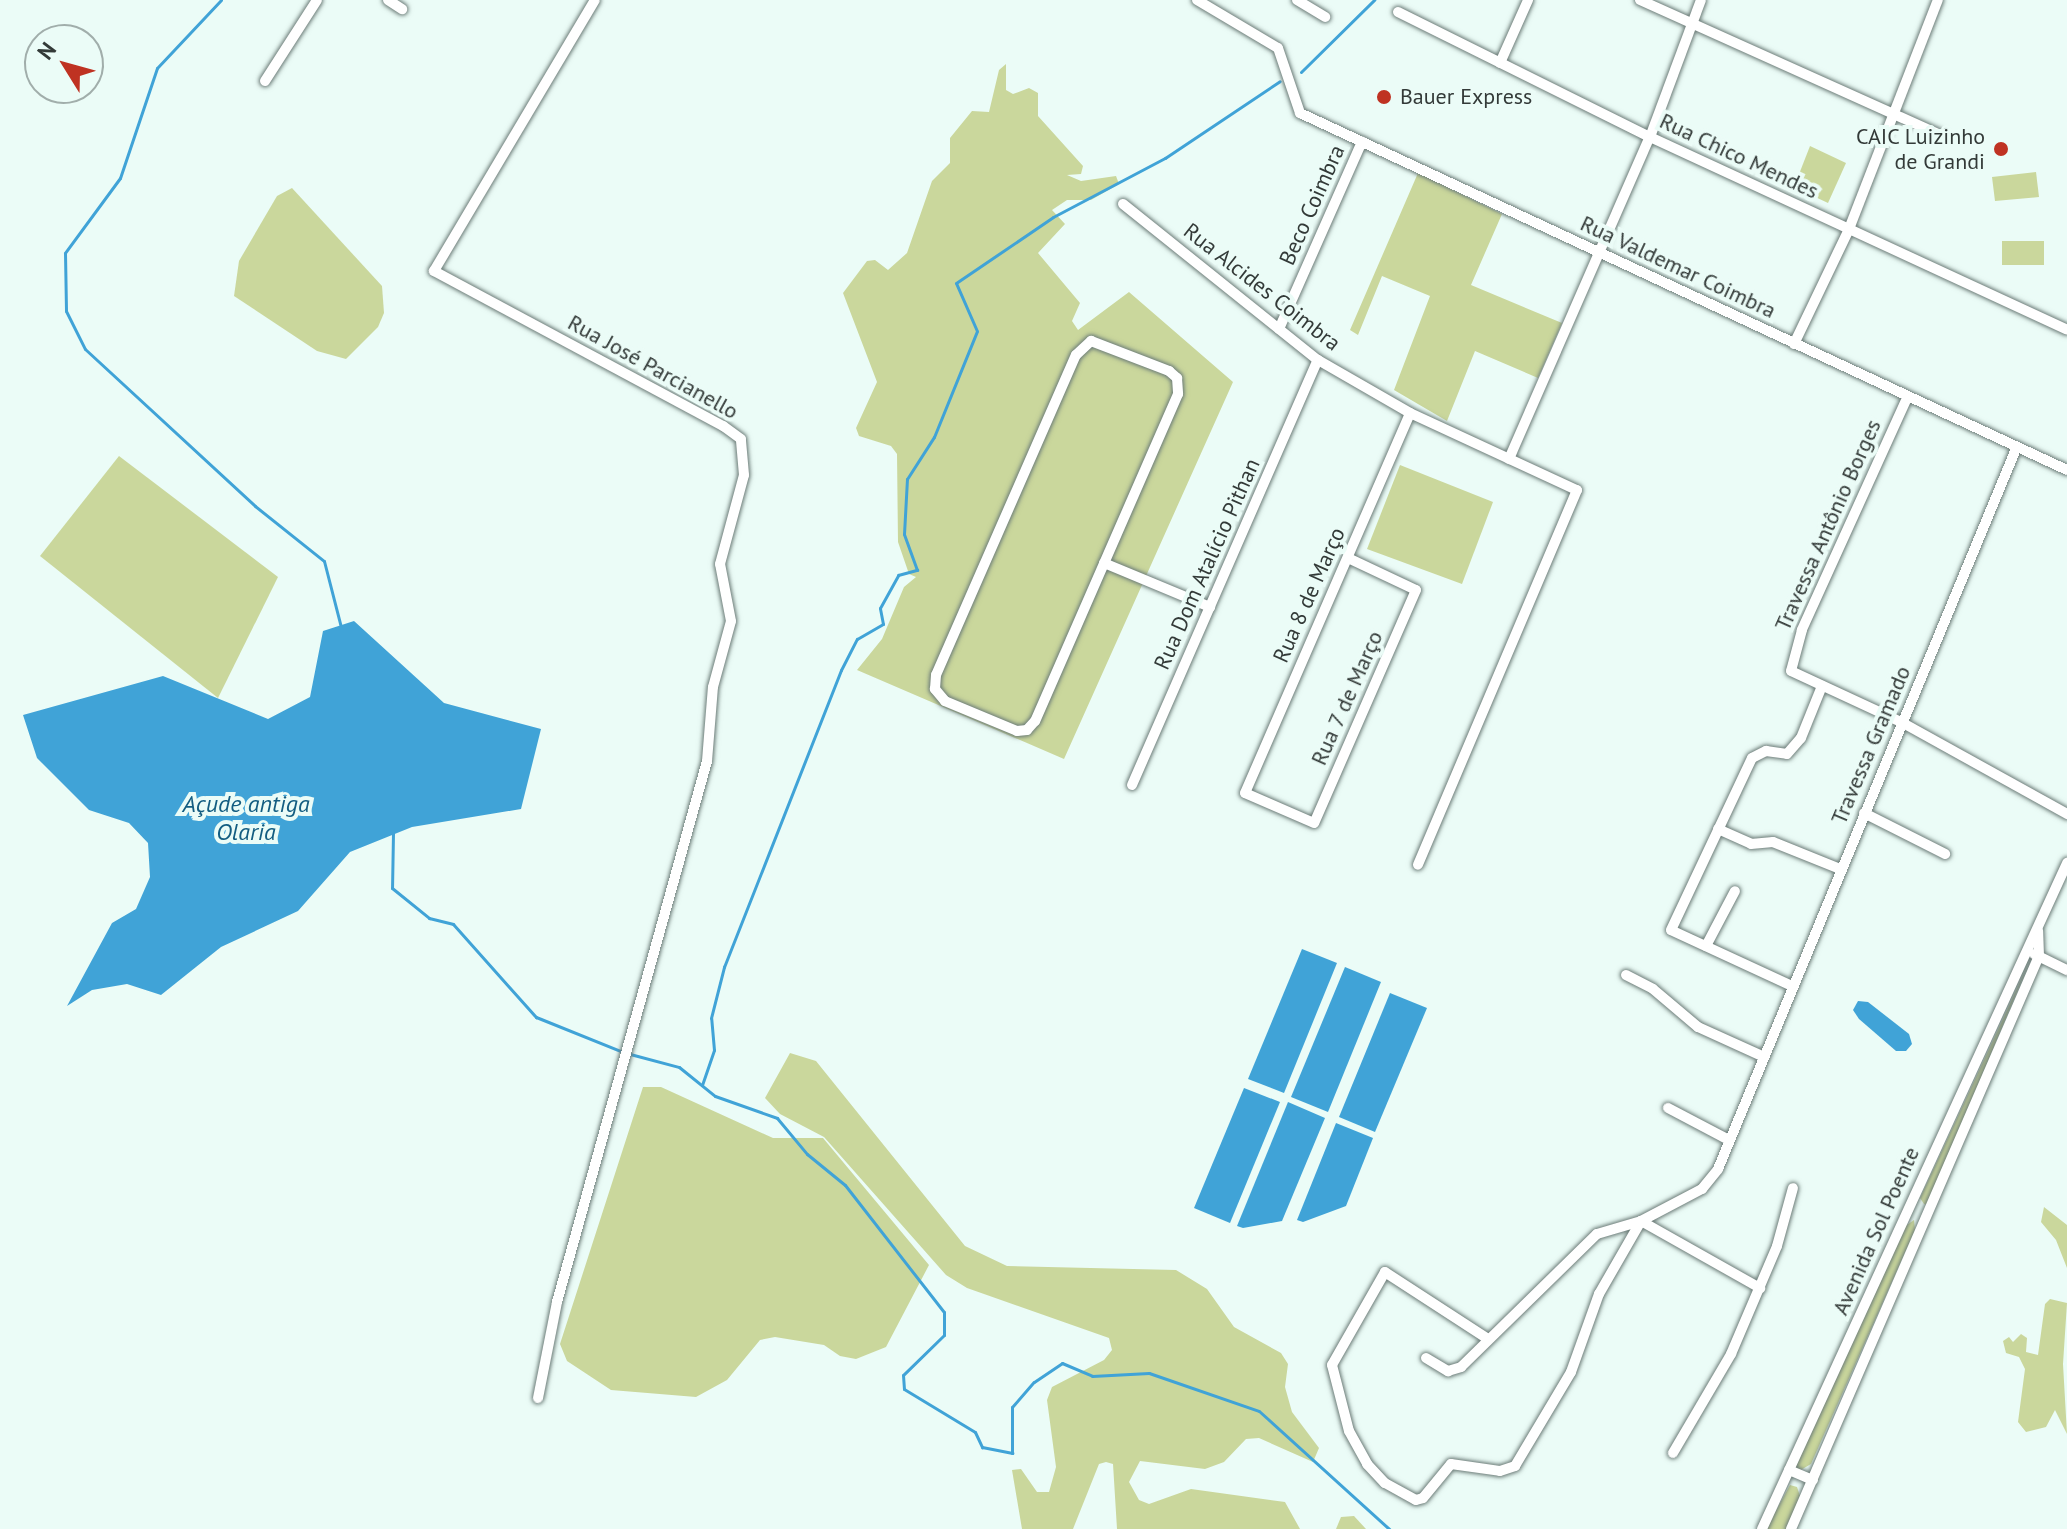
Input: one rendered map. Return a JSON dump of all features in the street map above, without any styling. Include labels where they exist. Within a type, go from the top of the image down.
[{"type":"street","points":[[265,81],[317,0]]},
{"type":"street","points":[[388,0],[402,9]]},
{"type":"street","name":"Rua José Parcianello","points":[[538,1398],[557,1302],[707,761],[713,687],[731,621],[720,564],[744,475],[741,439],[434,271],[595,0]]},
{"type":"street","name":"Rua Valdemar Coimbra","points":[[1197,0],[1278,48],[1300,113],[2016,449],[2067,470]]},
{"type":"street","points":[[1297,0],[1325,17]]},
{"type":"street","points":[[1500,63],[1528,0]]},
{"type":"street","points":[[1640,0],[1941,135]]},
{"type":"street","points":[[1509,459],[1650,137],[1701,0]]},
{"type":"street","points":[[1794,344],[1849,229],[1938,0]]},
{"type":"street","name":"Rua Chico Mendes","points":[[1398,12],[1650,137],[2067,330]]},
{"type":"street","name":"Beco Coimbra","points":[[1279,329],[1362,142]]},
{"type":"street","name":"Rua Alcides Coimbra","points":[[1123,204],[1318,360],[1410,413],[1577,490],[1418,865]]},
{"type":"street","points":[[1091,341],[1177,378],[1178,394],[1104,563],[1027,730],[1017,731],[945,701],[935,689],[936,675],[1076,355],[1091,341]]},
{"type":"street","name":"Rua Dom Atalício Pithan","points":[[1132,785],[1318,360]]},
{"type":"street","name":"Travessa Antônio Borges","points":[[1822,686],[1791,671],[1802,630],[1907,398]]},
{"type":"street","name":"Rua 8 de Março","points":[[1245,793],[1410,413]]},
{"type":"street","name":"Travessa Gramado","points":[[1426,1358],[1455,1371],[1597,1234],[1641,1221],[1702,1189],[1718,1169],[1727,1139],[2016,449]]},
{"type":"street","name":"Rua 7 de Março","points":[[1245,793],[1314,823],[1404,619],[1416,590],[1348,558]]},
{"type":"street","points":[[1104,563],[1210,607]]},
{"type":"street","points":[[1792,986],[1671,930],[1752,758],[1766,751],[1787,754],[1801,738],[1822,686],[1903,723],[2067,814]]},
{"type":"street","points":[[1864,813],[1945,854]]},
{"type":"street","points":[[1718,829],[1751,844],[1773,842],[1840,869]]},
{"type":"street","points":[[2039,956],[2038,931],[2067,863]]},
{"type":"street","points":[[1706,946],[1735,891]]},
{"type":"street","name":"Avenida Sol Poente","points":[[1762,1529],[2025,949],[2038,931]]},
{"type":"street","points":[[2025,949],[2067,970]]},
{"type":"street","name":"Avenida Sol Poente","points":[[1791,1529],[2039,956]]},
{"type":"street","points":[[1626,975],[1653,989],[1698,1027],[1762,1056]]},
{"type":"street","points":[[1668,1108],[1727,1139]]},
{"type":"street","points":[[1673,1453],[1731,1354],[1760,1288],[1793,1188]]},
{"type":"street","points":[[1909,1205],[1927,1215]]},
{"type":"street","points":[[1488,1339],[1385,1272],[1332,1365],[1349,1431],[1367,1464],[1385,1483],[1416,1500],[1423,1498],[1451,1464],[1500,1471],[1515,1466],[1571,1372],[1599,1294],[1641,1221],[1760,1288]]},
{"type":"street","points":[[1789,1470],[1813,1480]]},
{"type":"green space","points":[[1006,64],[1006,90],[1013,94],[1029,88],[1038,93],[1038,116],[1083,166],[1081,174],[1067,175],[1081,181],[1116,176],[1119,184],[1091,200],[1067,200],[1052,210],[1065,224],[1038,253],[1080,303],[1072,321],[1078,330],[1129,292],[1233,382],[1064,759],[857,670],[882,639],[904,587],[916,577],[909,574],[898,542],[897,454],[891,446],[859,436],[856,428],[877,382],[843,293],[867,261],[875,260],[888,270],[907,253],[932,181],[950,163],[950,138],[972,111],[989,112],[999,70]]},
{"type":"green space","points":[[1810,146],[1846,163],[1828,203],[1794,187]]},
{"type":"green space","points":[[2036,172],[2039,197],[1995,201],[1992,177]]},
{"type":"green space","points":[[1418,173],[1502,214],[1471,285],[1562,323],[1538,378],[1475,351],[1447,421],[1394,390],[1430,296],[1382,276],[1358,335],[1350,330]]},
{"type":"green space","points":[[292,188],[382,286],[384,313],[378,327],[346,359],[317,351],[234,296],[239,261],[277,196]]},
{"type":"green space","points":[[2002,241],[2044,241],[2044,265],[2002,265]]},
{"type":"green space","points":[[119,456],[278,577],[218,698],[40,556]]},
{"type":"green space","points":[[1400,465],[1493,502],[1462,584],[1367,549]]},
{"type":"green space","points":[[2028,965],[1928,1205],[1924,1204],[1920,1198]]},
{"type":"green space","points":[[790,1053],[816,1061],[965,1246],[1007,1266],[1176,1270],[1207,1289],[1234,1327],[1281,1353],[1288,1364],[1285,1387],[1292,1412],[1319,1448],[1313,1462],[1259,1438],[1246,1439],[1224,1462],[1205,1469],[1140,1461],[1129,1482],[1139,1500],[1149,1504],[1191,1489],[1285,1502],[1300,1529],[1117,1529],[1113,1464],[1106,1462],[1099,1464],[1073,1529],[1022,1529],[1012,1470],[1021,1469],[1037,1492],[1049,1492],[1056,1467],[1047,1400],[1052,1387],[1104,1360],[1112,1350],[1109,1338],[967,1288],[946,1275],[824,1137],[780,1114],[765,1098]]},
{"type":"green space","points":[[643,1087],[661,1087],[773,1138],[823,1138],[929,1265],[886,1347],[856,1359],[840,1356],[824,1345],[775,1337],[760,1340],[727,1380],[696,1397],[611,1390],[567,1361],[560,1344]]},
{"type":"green space","points":[[2044,1207],[2067,1225],[2067,1268],[2056,1240],[2041,1222]]},
{"type":"green space","points":[[1914,1220],[1915,1230],[1811,1464],[1799,1471],[1795,1466],[1904,1227]]},
{"type":"green space","points":[[2050,1299],[2067,1303],[2063,1364],[2067,1434],[2055,1410],[2046,1427],[2026,1432],[2018,1422],[2025,1369],[2019,1357],[2006,1353],[2003,1341],[2009,1337],[2013,1342],[2021,1334],[2027,1338],[2026,1352],[2038,1355],[2045,1304]]},
{"type":"green space","points":[[1790,1485],[1797,1487],[1800,1496],[1789,1529],[1766,1529]]},
{"type":"green space","points":[[1354,1516],[1366,1529],[1336,1529],[1341,1517]]},
{"type":"water","name":"Açude antiga Olaria","points":[[354,621],[444,703],[541,729],[521,809],[412,827],[350,852],[298,911],[221,947],[161,995],[127,984],[92,990],[67,1006],[112,923],[136,909],[150,877],[148,843],[129,823],[89,810],[37,758],[23,715],[163,676],[268,719],[310,697],[323,631]]},
{"type":"water","points":[[1302,949],[1337,963],[1284,1093],[1248,1079]]},
{"type":"water","points":[[1345,967],[1381,982],[1328,1112],[1291,1097]]},
{"type":"water","points":[[1390,993],[1427,1008],[1375,1132],[1339,1117]]},
{"type":"water","points":[[1858,1001],[1868,1002],[1909,1034],[1912,1044],[1906,1051],[1896,1051],[1859,1019],[1853,1010]]},
{"type":"water","points":[[1244,1088],[1280,1102],[1230,1223],[1194,1208]]},
{"type":"water","points":[[1288,1102],[1325,1118],[1282,1221],[1243,1228],[1237,1226]]},
{"type":"water","points":[[1336,1123],[1373,1138],[1346,1206],[1303,1222],[1297,1220]]},
{"type":"waterway","points":[[221,0],[157,68],[120,178],[65,253],[66,311],[85,349],[255,506],[324,561],[341,627]]},
{"type":"waterway","points":[[1301,72],[1374,0]]},
{"type":"waterway","points":[[702,1085],[714,1050],[711,1018],[724,967],[841,670],[857,639],[883,624],[880,608],[898,575],[917,570],[904,534],[907,479],[934,437],[977,331],[956,283],[1053,217],[1165,158],[1280,81]]},
{"type":"waterway","points":[[393,833],[392,888],[429,918],[453,924],[536,1017],[623,1052]]},
{"type":"waterway","points":[[630,1054],[679,1067],[715,1096],[777,1118],[807,1154],[845,1185],[944,1312],[944,1335],[903,1375],[904,1389],[975,1432],[982,1447],[1012,1453],[1012,1407],[1034,1382],[1062,1363],[1092,1376],[1149,1373],[1259,1411],[1389,1529]]},
{"type":"place","name":"Bauer Express","points":[[1384,97]]},
{"type":"place","name":"CAIC Luizinho de Grandi","points":[[2001,149]]}]
